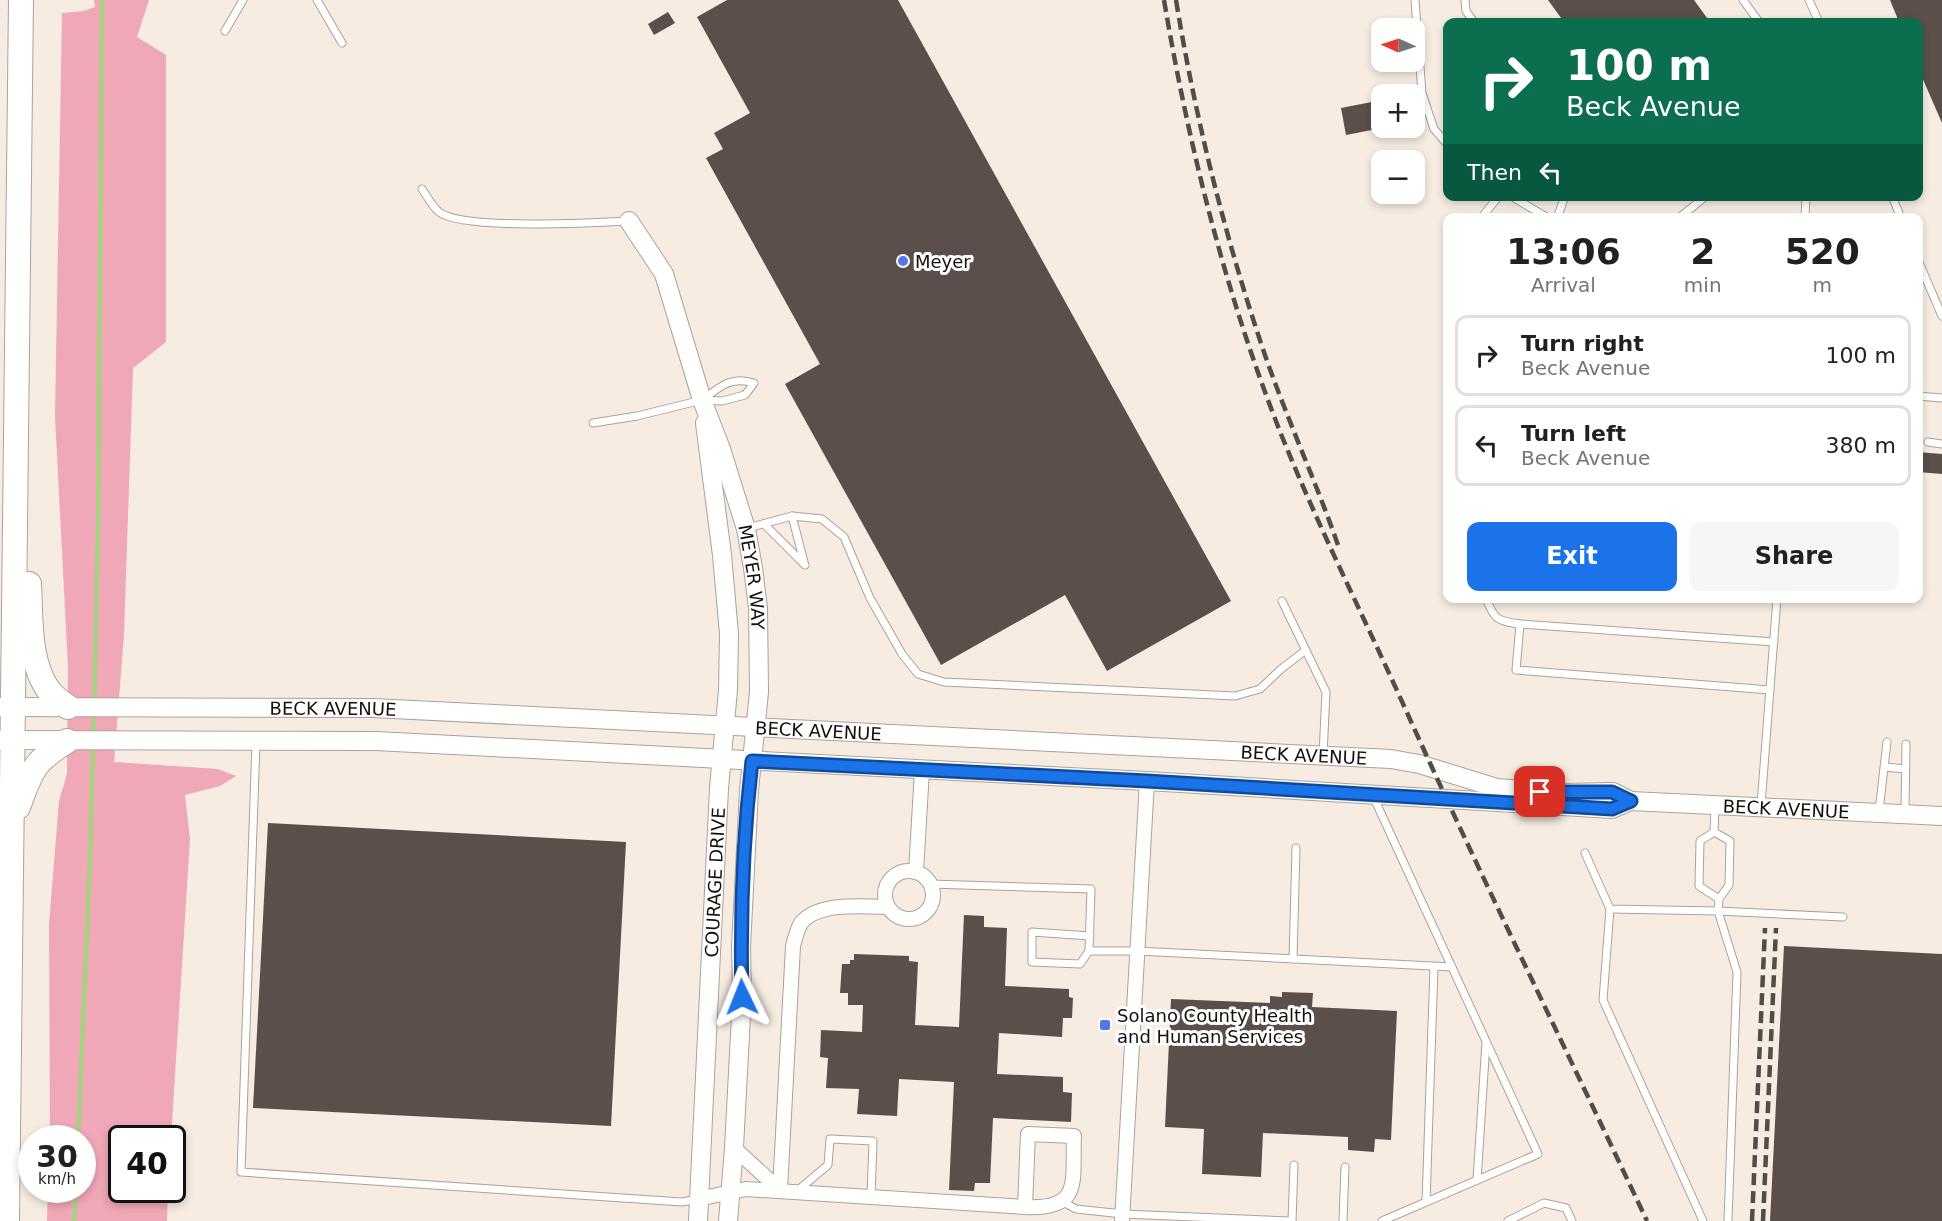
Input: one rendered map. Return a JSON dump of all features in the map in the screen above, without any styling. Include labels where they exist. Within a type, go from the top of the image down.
[{"type":"highway","points":[[8,1221],[12,823],[7,707],[15,484],[21,0]]},
{"type":"highway","points":[[15,484],[27,551],[33,642],[40,674],[51,693],[68,707]]},
{"type":"highway","points":[[12,823],[33,769],[46,754],[67,741]]},
{"type":"street","name":"MEYER WAY","points":[[629,221],[664,274],[702,400],[721,449],[746,529],[758,608],[759,680],[752,761]]},
{"type":"street","name":"MEYER WAY","points":[[702,400],[722,555],[729,634],[725,725]]},
{"type":"street","name":"BECK AVENUE","points":[[7,707],[373,708],[1323,755],[1406,761],[1497,788],[1563,793],[1612,792],[1631,801],[1942,816]]},
{"type":"street","name":"COURAGE DRIVE","points":[[698,1221],[725,725]]},
{"type":"street","name":"BECK AVENUE","points":[[7,740],[376,741],[1147,781],[1612,809],[1631,801]]},
{"type":"street","name":"COURAGE DRIVE","points":[[728,1221],[742,997],[741,947],[748,790],[752,761]]},
{"type":"street","points":[[916,872],[922,770]]},
{"type":"street","points":[[1122,1217],[1147,781]]},
{"type":"street","points":[[916,872],[930,884],[933,898],[930,906],[920,916],[913,919],[898,917],[887,907],[885,891],[893,877],[900,873],[916,872]]},
{"type":"street","points":[[780,1190],[793,946],[796,934],[802,923],[812,915],[827,909],[887,907]]},
{"type":"street","points":[[698,1199],[746,1189],[797,1191],[871,1198],[1025,1207],[1047,1208],[1063,1202],[1071,1190],[1074,1136],[1028,1134],[1025,1207]]},
{"type":"street","points":[[734,1148],[780,1190]]},
{"type":"lane","points":[[225,31],[243,0]]},
{"type":"lane","points":[[316,0],[342,43]]},
{"type":"lane","points":[[1415,0],[1422,93],[1434,129],[1443,140]]},
{"type":"lane","points":[[1465,0],[1466,11],[1471,18]]},
{"type":"lane","points":[[1743,0],[1756,18]]},
{"type":"lane","points":[[1809,0],[1817,18]]},
{"type":"lane","points":[[422,189],[439,212],[460,221],[571,225],[629,221]]},
{"type":"lane","points":[[1485,213],[1495,201]]},
{"type":"lane","points":[[1519,201],[1540,213]]},
{"type":"lane","points":[[1685,213],[1700,201]]},
{"type":"lane","points":[[1923,272],[1942,316]]},
{"type":"lane","points":[[593,423],[702,400],[722,401],[745,395],[754,383],[741,379],[720,386],[702,400]]},
{"type":"lane","points":[[1923,396],[1942,398]]},
{"type":"lane","points":[[1928,442],[1942,444]]},
{"type":"lane","points":[[764,524],[805,565],[792,516]]},
{"type":"lane","points":[[746,529],[792,516],[822,519],[844,537],[870,598],[902,654],[918,674],[944,682],[1235,696],[1260,689],[1306,650]]},
{"type":"lane","points":[[1282,601],[1326,692],[1323,755]]},
{"type":"lane","points":[[1488,603],[1492,614],[1501,621],[1520,624],[1774,642]]},
{"type":"lane","points":[[1761,807],[1777,603]]},
{"type":"lane","points":[[1520,624],[1516,670],[1770,690]]},
{"type":"lane","points":[[256,741],[241,1172],[682,1203],[698,1199]]},
{"type":"lane","points":[[1879,813],[1887,742]]},
{"type":"lane","points":[[1905,814],[1906,744]]},
{"type":"lane","points":[[1885,767],[1905,768]]},
{"type":"lane","points":[[1373,796],[1538,1154],[1382,1221]]},
{"type":"lane","points":[[1714,832],[1715,805]]},
{"type":"lane","points":[[1714,832],[1730,842],[1729,885],[1719,898],[1718,911],[1737,972],[1728,1221]]},
{"type":"lane","points":[[1714,832],[1700,841],[1700,886],[1719,898]]},
{"type":"lane","points":[[1293,959],[1296,848]]},
{"type":"lane","points":[[1585,853],[1610,909],[1604,1000],[1703,1221]]},
{"type":"lane","points":[[930,884],[1092,889],[1090,936],[1089,951],[1080,963],[1032,962],[1032,932],[1090,936]]},
{"type":"lane","points":[[1610,909],[1844,917]]},
{"type":"lane","points":[[1089,951],[1137,951],[1452,968]]},
{"type":"lane","points":[[1426,1202],[1434,966]]},
{"type":"lane","points":[[1477,1180],[1486,1041]]},
{"type":"lane","points":[[797,1191],[828,1165],[830,1139],[873,1141],[871,1198]]},
{"type":"lane","points":[[1063,1202],[1076,1209],[1122,1217],[1291,1221],[1294,1165]]},
{"type":"lane","points":[[1343,1221],[1345,1167]]},
{"type":"lane","points":[[1508,1221],[1544,1203],[1566,1208],[1572,1221]]},
{"type":"shaded area","points":[[94,0],[149,0],[137,37],[166,55],[166,342],[133,368],[124,634],[114,762],[218,769],[236,776],[220,786],[185,795],[190,839],[172,1125],[108,1125],[108,1203],[168,1203],[167,1221],[47,1221],[48,1203],[96,1203],[96,1125],[50,1125],[49,924],[59,801],[67,774],[68,667],[55,417],[62,13],[84,11],[95,7]]},
{"type":"building","name":"Meyer","points":[[727,0],[898,0],[1231,601],[1107,671],[1065,595],[941,665],[785,384],[820,364],[706,158],[723,149],[714,133],[750,113],[697,17]]},
{"type":"building","points":[[1548,0],[1694,0],[1707,18],[1561,18]]},
{"type":"building","points":[[1890,0],[1942,0],[1942,123],[1923,79],[1923,18],[1897,18]]},
{"type":"building","points":[[668,12],[675,23],[654,35],[648,24]]},
{"type":"building","points":[[1371,102],[1371,130],[1346,135],[1341,108]]},
{"type":"building","points":[[1923,452],[1942,454],[1942,474],[1923,472]]},
{"type":"building","points":[[268,823],[626,842],[611,1126],[253,1108]]},
{"type":"building","points":[[964,915],[984,916],[984,927],[1007,928],[1005,986],[1069,989],[1069,997],[1073,998],[1072,1018],[1063,1018],[1062,1037],[999,1033],[997,1074],[1063,1077],[1063,1092],[1072,1093],[1071,1122],[993,1118],[990,1183],[975,1183],[974,1191],[949,1190],[954,1082],[899,1079],[897,1116],[857,1114],[859,1089],[826,1088],[828,1058],[820,1057],[821,1030],[862,1032],[863,1005],[848,1005],[848,993],[840,993],[842,964],[850,964],[850,960],[854,960],[854,954],[909,956],[909,961],[918,962],[915,1025],[959,1027]]},
{"type":"building","points":[[1784,946],[1942,954],[1942,1221],[1770,1221]]},
{"type":"building","points":[[1282,992],[1313,993],[1312,1007],[1397,1011],[1391,1140],[1375,1139],[1374,1152],[1348,1150],[1348,1137],[1263,1133],[1261,1177],[1202,1174],[1204,1129],[1165,1127],[1171,999],[1270,1003],[1270,996],[1282,997]]},
{"type":"waterway","points":[[94,704],[98,532],[102,0]]},
{"type":"waterway","points":[[93,737],[94,713]]},
{"type":"waterway","points":[[79,1125],[93,745]]},
{"type":"waterway","points":[[74,1221],[75,1203]]},
{"type":"railway","points":[[1164,0],[1185,111],[1211,220],[1243,328],[1281,434],[1325,536],[1463,835],[1647,1221]]},
{"type":"railway","points":[[1176,0],[1203,136],[1225,225],[1251,314],[1338,545]]},
{"type":"railway","points":[[1752,1221],[1765,928]]},
{"type":"railway","points":[[1763,1221],[1776,928]]},
{"type":"place","name":"Meyer","points":[[903,261]]},
{"type":"place","name":"Solano County Health and Human Services","points":[[1105,1025]]},
{"type":"route","points":[[742,997],[741,947],[748,790],[752,761],[1147,781],[1448,801],[1612,809],[1631,801],[1612,792],[1540,792]]}]
